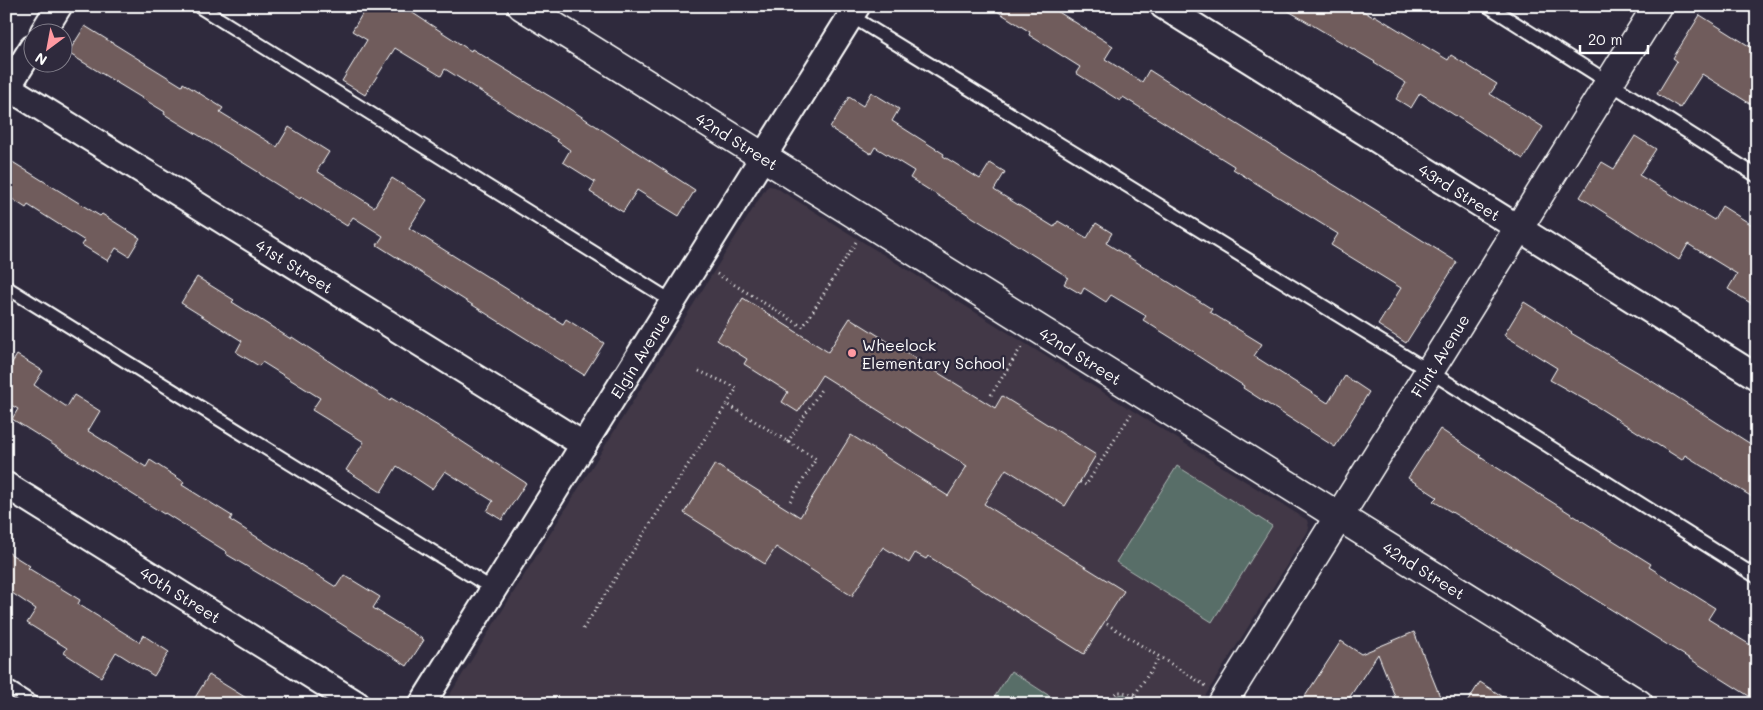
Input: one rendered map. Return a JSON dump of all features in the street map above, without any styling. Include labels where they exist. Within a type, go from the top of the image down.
[{"type":"street","points":[[49,22],[59,6]]},
{"type":"street","name":"42nd Street","points":[[522,6],[1639,704]]},
{"type":"street","name":"43rd Street","points":[[1163,6],[1757,377]]},
{"type":"street","name":"Flint Avenue","points":[[1224,701],[1657,6]]},
{"type":"street","name":"Elgin Avenue","points":[[422,704],[854,11]]},
{"type":"street","points":[[7,88],[22,64]]},
{"type":"street","name":"41st Street","points":[[7,88],[584,445]]},
{"type":"street","name":"40th Street","points":[[6,485],[357,704]]},
{"type":"lane","points":[[198,6],[673,302]]},
{"type":"lane","points":[[1488,6],[1757,176]]},
{"type":"lane","points":[[854,11],[1757,578]]},
{"type":"lane","points":[[6,287],[493,590]]},
{"type":"lane","points":[[6,686],[34,704]]},
{"type":"path","points":[[698,262],[803,327],[868,222]]},
{"type":"path","points":[[992,395],[1035,326]]},
{"type":"path","points":[[584,628],[737,388],[699,371]]},
{"type":"path","points":[[788,442],[822,388]]},
{"type":"path","points":[[1080,482],[1086,485],[1143,394]]},
{"type":"path","points":[[727,404],[816,459],[789,503]]},
{"type":"path","points":[[1107,624],[1160,657],[1224,701]]},
{"type":"path","points":[[1135,694],[1160,657]]},
{"type":"path","points":[[1104,704],[1117,692],[1135,694],[1142,704]]},
{"type":"shaded area","name":"Wheelock Elementary School","points":[[769,186],[775,187],[1307,520],[1308,531],[1200,704],[444,704]]},
{"type":"green space","points":[[1177,466],[1272,526],[1212,622],[1116,562]]},
{"type":"green space","points":[[1011,671],[1062,704],[990,704]]},
{"type":"green space","points":[[1123,694],[1134,698],[1138,704],[1108,704],[1113,697]]},
{"type":"building","points":[[367,6],[402,6],[471,51],[472,49],[559,102],[695,190],[679,216],[637,190],[623,212],[590,192],[595,182],[563,162],[570,150],[558,140],[445,69],[441,76],[395,48],[365,95],[342,81],[367,40],[352,31]]},
{"type":"building","points":[[989,6],[1049,6],[1113,46],[1105,59],[1142,82],[1149,70],[1457,262],[1406,343],[1378,325],[1401,288],[1331,245],[1338,234],[1233,169],[1234,166],[1123,97],[1120,101],[1076,73],[1080,67],[1029,35],[1030,32]]},
{"type":"building","points":[[1280,6],[1355,6],[1373,17],[1374,15],[1448,60],[1451,55],[1497,84],[1490,94],[1543,127],[1523,159],[1420,93],[1411,108],[1396,99],[1406,83],[1375,62]]},
{"type":"building","points":[[1700,15],[1757,51],[1757,108],[1702,74],[1680,108],[1657,94],[1677,61],[1673,58]]},
{"type":"building","points":[[85,26],[182,86],[183,83],[223,108],[220,112],[277,147],[289,127],[329,152],[317,171],[374,207],[392,178],[427,200],[409,228],[563,324],[566,319],[604,343],[584,375],[377,245],[383,236],[353,217],[347,226],[301,197],[300,199],[164,114],[165,112],[72,55],[72,47]]},
{"type":"building","points":[[871,92],[899,109],[892,121],[980,179],[990,163],[1005,172],[994,190],[1054,227],[1058,221],[1087,238],[1096,223],[1112,233],[1106,243],[1212,309],[1210,312],[1262,344],[1254,356],[1328,403],[1345,376],[1369,392],[1335,447],[1243,388],[1244,386],[1194,352],[1143,320],[1146,316],[1111,295],[1106,302],[1084,288],[1081,294],[1064,284],[1068,277],[910,178],[914,171],[875,147],[871,154],[830,128],[849,97],[863,106]]},
{"type":"building","points":[[1635,136],[1656,149],[1639,175],[1714,220],[1722,206],[1757,228],[1757,307],[1728,289],[1737,274],[1688,244],[1679,260],[1580,197],[1602,162],[1614,169]]},
{"type":"building","points":[[6,158],[100,216],[102,214],[140,238],[129,256],[116,248],[108,261],[82,245],[85,241],[28,205],[26,208],[6,195]]},
{"type":"building","points":[[197,277],[234,300],[232,302],[291,339],[292,337],[390,401],[391,398],[438,426],[526,483],[502,520],[487,511],[493,501],[445,471],[432,489],[397,466],[381,492],[346,470],[364,442],[312,410],[320,398],[262,362],[259,366],[236,352],[242,341],[181,303]]},
{"type":"building","points":[[743,298],[828,352],[850,318],[995,408],[1002,396],[1096,455],[1065,506],[1006,469],[984,504],[1124,591],[1084,654],[928,556],[926,559],[915,553],[909,563],[883,547],[852,596],[776,547],[765,564],[684,513],[715,464],[800,517],[851,435],[948,496],[967,466],[822,375],[798,412],[782,402],[788,392],[744,364],[747,359],[717,340]]},
{"type":"building","points":[[1524,302],[1757,448],[1757,500],[1685,455],[1682,460],[1596,406],[1550,380],[1557,368],[1504,335]]},
{"type":"building","points":[[17,355],[43,371],[34,385],[67,407],[74,395],[100,411],[88,431],[146,467],[150,460],[184,482],[182,485],[232,516],[230,520],[336,587],[344,575],[380,597],[373,608],[424,640],[407,666],[12,419],[18,409],[6,402],[6,372]]},
{"type":"building","points":[[1440,429],[1480,457],[1651,564],[1649,567],[1715,608],[1708,619],[1757,649],[1757,701],[1529,558],[1433,501],[1437,497],[1408,478]]},
{"type":"building","points":[[6,551],[30,566],[28,568],[80,600],[78,604],[139,642],[143,635],[169,652],[154,676],[116,652],[101,677],[64,653],[67,648],[27,623],[36,609],[6,589]]},
{"type":"building","points":[[1414,632],[1443,704],[1398,704],[1378,654],[1345,704],[1300,704],[1341,641],[1361,654]]},
{"type":"building","points":[[209,675],[256,704],[191,704]]},
{"type":"building","points":[[1480,682],[1514,704],[1466,704]]},
{"type":"place","name":"Wheelock Elementary School","points":[[852,353]]}]
